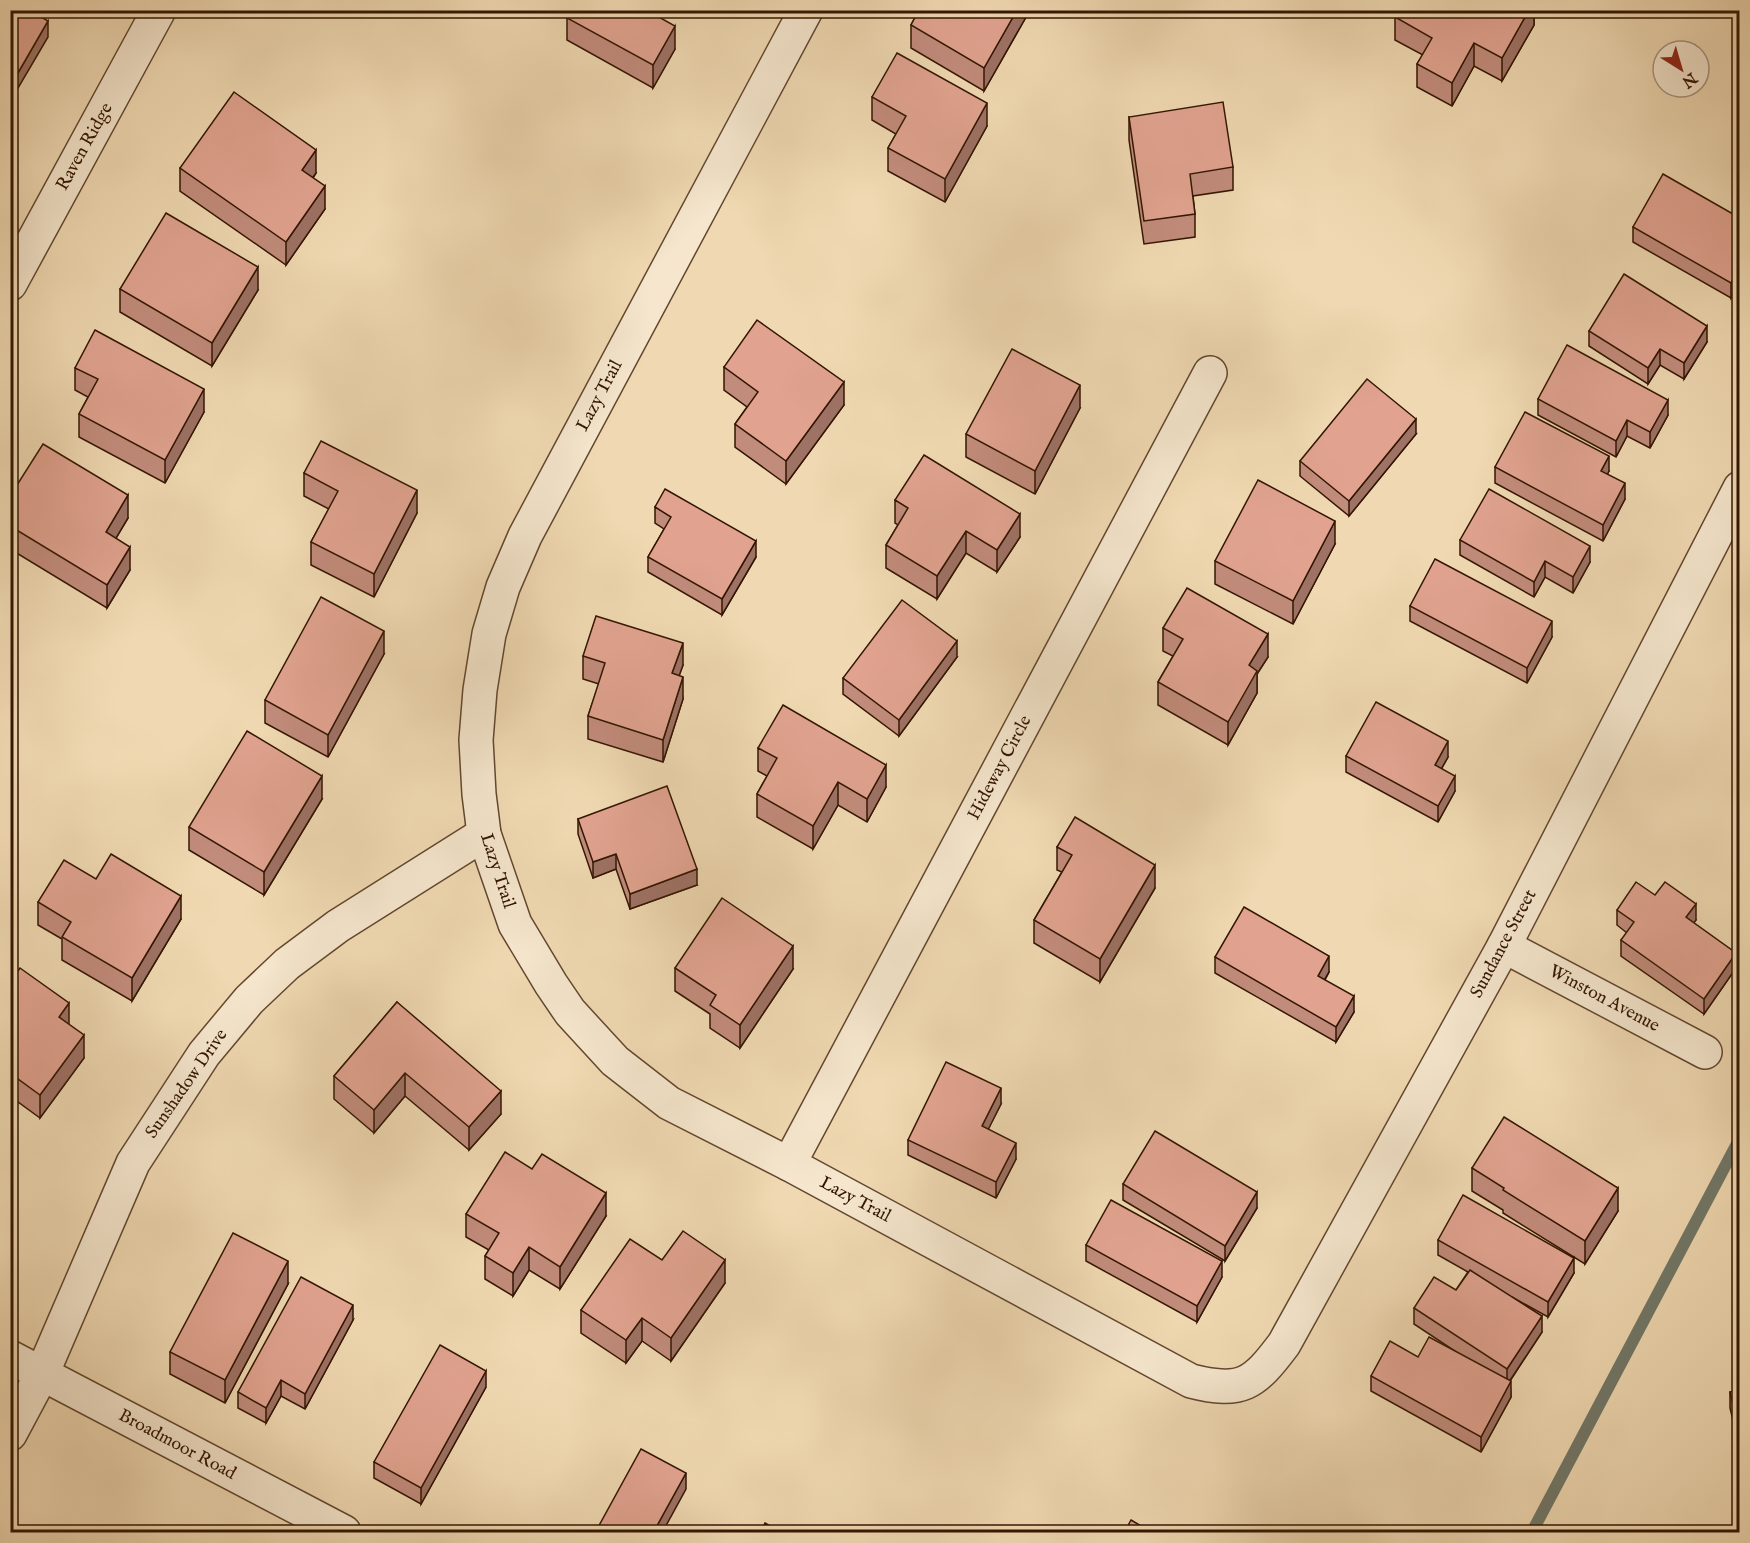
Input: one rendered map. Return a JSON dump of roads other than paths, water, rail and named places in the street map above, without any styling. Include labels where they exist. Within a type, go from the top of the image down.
[{"type":"street","name":"Raven Ridge","points":[[10,284],[159,10]]},
{"type":"street","name":"Lazy Trail","points":[[806,10],[525,536],[503,587],[489,634],[480,690],[476,740],[484,834],[515,924],[550,984],[570,1012],[615,1061],[669,1103],[789,1164],[1191,1381],[1215,1387],[1245,1384]]},
{"type":"street","name":"Hideway Circle","points":[[789,1164],[1210,372]]},
{"type":"street","name":"Sundance Street","points":[[1245,1384],[1268,1365],[1284,1344],[1504,946],[1740,488]]},
{"type":"street","name":"Sunshadow Drive","points":[[10,1434],[42,1374],[133,1163],[204,1054],[249,1000],[287,964],[338,926],[484,834]]},
{"type":"street","name":"Winston Avenue","points":[[1504,946],[1705,1052]]},
{"type":"street","name":"Broadmoor Road","points":[[10,1357],[344,1533]]},
{"type":"waterway","points":[[1532,1532],[1740,1138]]}]
